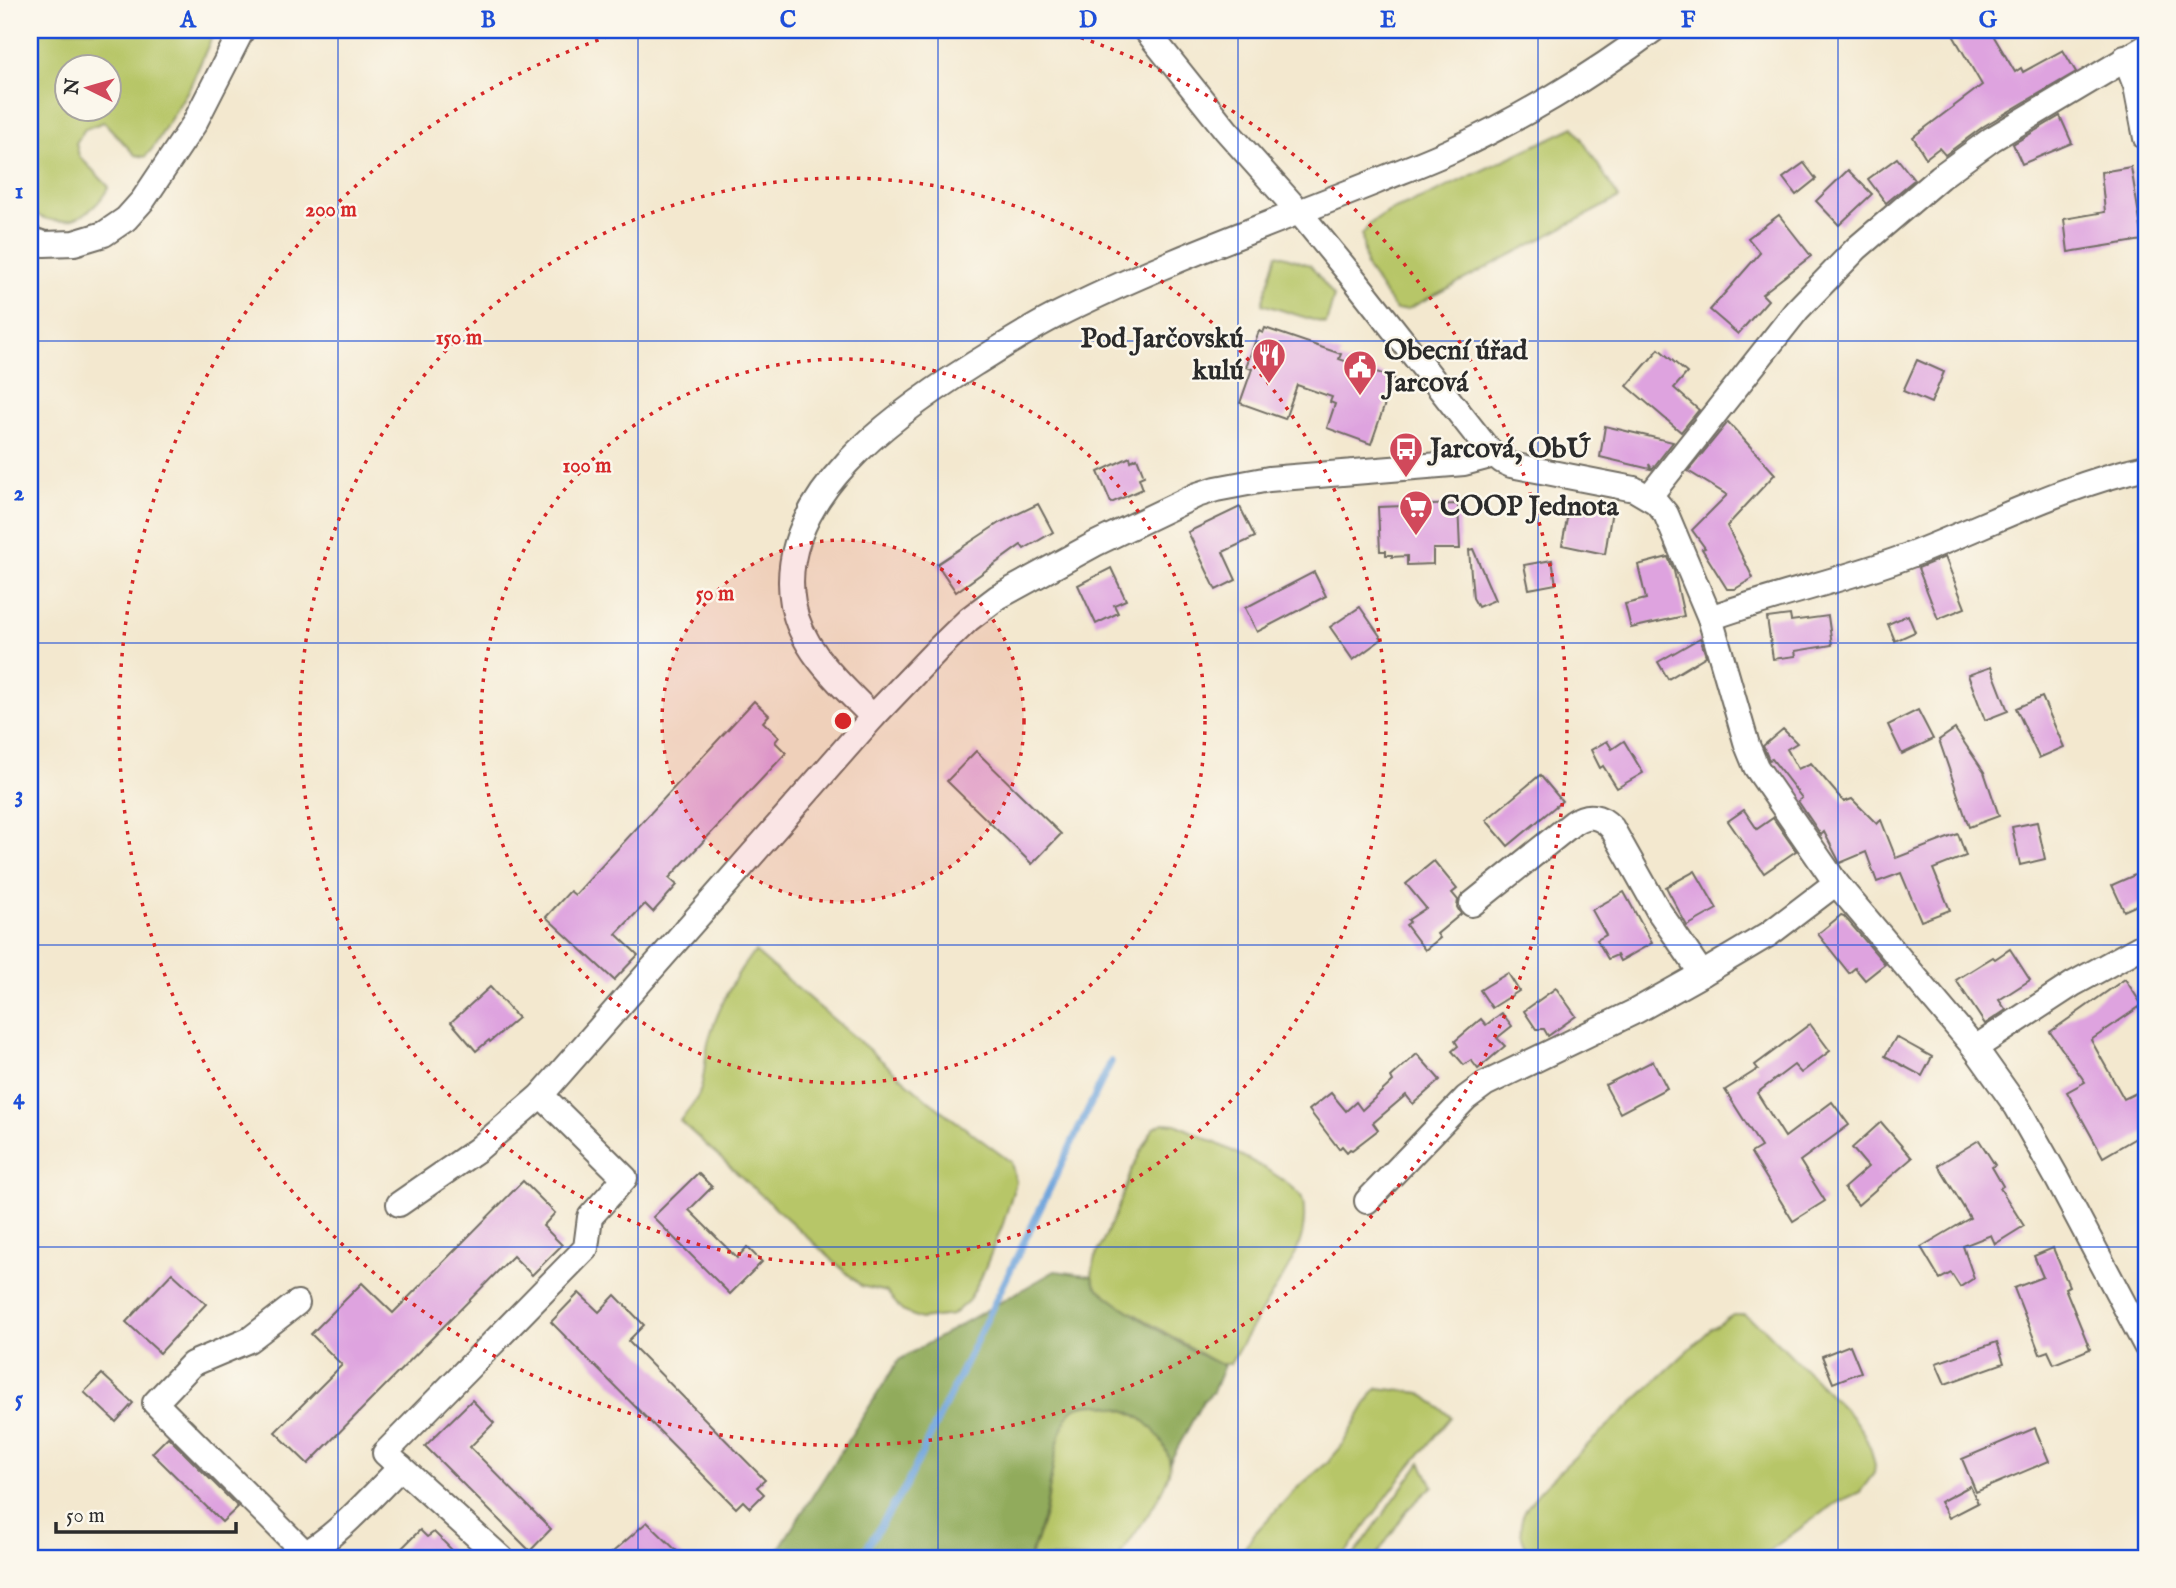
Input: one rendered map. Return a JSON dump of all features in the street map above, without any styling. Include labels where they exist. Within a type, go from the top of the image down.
[{"type":"street","points":[[30,239],[44,244],[74,243],[104,234],[126,219],[143,200],[194,124],[242,30]]},
{"type":"street","points":[[1146,30],[1226,130],[1361,287],[1470,429],[1494,456],[1511,465],[1634,489],[1649,497],[1666,514],[1710,618],[1747,745],[1756,767],[1836,883],[1975,1048],[2017,1107],[2146,1346]]},
{"type":"street","points":[[873,717],[831,673],[800,630],[793,605],[793,562],[804,524],[813,507],[845,465],[904,412],[950,379],[1050,318],[1140,277],[1449,152],[1596,70],[1653,30]]},
{"type":"street","points":[[2136,53],[2136,86],[2146,138]]},
{"type":"street","points":[[1649,497],[1797,310],[1857,248],[1940,177],[1983,145],[2136,53]]},
{"type":"street","points":[[399,1204],[477,1150],[541,1095],[873,717],[969,619],[998,597],[1095,544],[1196,495],[1269,479],[1464,463],[1494,456]]},
{"type":"street","points":[[1710,618],[1911,555],[2078,486],[2146,467]]},
{"type":"street","points":[[1472,904],[1578,819],[1586,816],[1599,817],[1612,828],[1658,910],[1702,974]]},
{"type":"street","points":[[1367,1201],[1466,1098],[1485,1084],[1636,1011],[1702,974],[1769,934],[1836,883]]},
{"type":"street","points":[[1975,1048],[2073,984],[2146,944]]},
{"type":"street","points":[[500,1558],[385,1453],[586,1248],[590,1217],[625,1178],[541,1095]]},
{"type":"street","points":[[298,1303],[249,1340],[192,1364],[155,1403],[302,1556],[335,1532],[401,1467]]},
{"type":"green space","points":[[43,30],[215,30],[190,87],[145,157],[135,155],[104,122],[85,129],[76,143],[79,156],[109,187],[94,207],[85,214],[64,221],[42,217],[30,211],[30,41]]},
{"type":"green space","points":[[1574,127],[1619,198],[1408,309],[1396,310],[1366,267],[1362,235],[1371,223],[1390,211]]},
{"type":"green space","points":[[1277,254],[1310,265],[1334,296],[1326,324],[1262,304]]},
{"type":"green space","points":[[755,952],[930,1102],[1011,1162],[1016,1182],[1003,1224],[981,1278],[968,1301],[952,1315],[921,1319],[902,1311],[887,1292],[861,1286],[680,1121],[699,1094],[709,1039],[722,1005],[734,980]]},
{"type":"green space","points":[[1163,1123],[1176,1124],[1261,1166],[1291,1186],[1303,1202],[1304,1225],[1297,1249],[1230,1364],[1218,1364],[1118,1304],[1095,1286],[1092,1276],[1094,1260],[1116,1213],[1132,1169],[1153,1129]]},
{"type":"green space","points":[[1055,1271],[1092,1276],[1096,1286],[1118,1304],[1179,1342],[1224,1365],[1213,1392],[1203,1401],[1170,1462],[1153,1429],[1139,1417],[1110,1406],[1085,1404],[1074,1409],[1063,1427],[1045,1512],[1029,1558],[773,1558],[899,1360]]},
{"type":"green space","points":[[1733,1315],[1744,1315],[1765,1329],[1853,1418],[1864,1434],[1875,1465],[1874,1473],[1860,1492],[1834,1504],[1759,1558],[1532,1558],[1523,1539],[1521,1525],[1525,1512],[1538,1493],[1711,1329]]},
{"type":"green space","points":[[1378,1388],[1421,1393],[1451,1417],[1402,1476],[1342,1558],[1237,1558],[1255,1533],[1296,1489],[1341,1447],[1373,1392]]},
{"type":"green space","points":[[1099,1404],[1135,1415],[1153,1429],[1160,1437],[1169,1458],[1167,1479],[1145,1520],[1118,1558],[1029,1558],[1046,1511],[1054,1458],[1066,1418],[1078,1407]]},
{"type":"green space","points":[[1421,1462],[1433,1486],[1408,1509],[1375,1558],[1352,1558]]},
{"type":"building","points":[[1950,30],[1990,30],[2015,72],[2021,68],[2023,72],[2063,50],[2076,72],[1984,126],[1945,155],[1939,148],[1926,158],[1913,137],[1982,85]]},
{"type":"building","points":[[2060,116],[2072,143],[2022,164],[2013,144]]},
{"type":"building","points":[[1897,158],[1914,180],[1886,203],[1868,179]]},
{"type":"building","points":[[1804,163],[1816,179],[1796,195],[1783,178]]},
{"type":"building","points":[[2131,167],[2143,240],[2068,252],[2064,219],[2105,212],[2101,172]]},
{"type":"building","points":[[1848,170],[1872,194],[1839,225],[1816,201]]},
{"type":"building","points":[[1779,215],[1811,256],[1762,294],[1768,300],[1738,334],[1710,310],[1760,253],[1748,238]]},
{"type":"building","points":[[1265,328],[1341,354],[1339,359],[1394,378],[1371,444],[1327,428],[1335,404],[1330,402],[1332,397],[1297,385],[1285,419],[1240,403],[1252,369],[1246,367],[1259,331],[1263,333]]},
{"type":"building","points":[[1659,349],[1687,373],[1674,388],[1699,410],[1681,432],[1627,386]]},
{"type":"building","points":[[1917,360],[1944,372],[1931,403],[1903,391]]},
{"type":"building","points":[[1728,422],[1775,474],[1727,526],[1753,578],[1735,589],[1727,589],[1692,530],[1727,495],[1688,471]]},
{"type":"building","points":[[1605,426],[1673,442],[1652,469],[1649,464],[1650,469],[1600,457]]},
{"type":"building","points":[[1130,457],[1131,461],[1137,458],[1144,476],[1139,478],[1143,489],[1111,503],[1098,472]]},
{"type":"building","points":[[1575,502],[1612,510],[1605,554],[1562,545],[1569,508],[1574,509]]},
{"type":"building","points":[[1038,504],[1053,532],[1024,549],[1021,545],[956,592],[937,564],[999,523]]},
{"type":"building","name":"COOP Jednota","points":[[1458,504],[1460,549],[1433,549],[1433,564],[1407,565],[1407,556],[1392,557],[1386,555],[1386,551],[1380,551],[1378,507]]},
{"type":"building","points":[[1240,507],[1255,537],[1223,552],[1236,580],[1216,590],[1188,532]]},
{"type":"building","points":[[1473,549],[1495,600],[1478,607],[1473,598],[1469,550]]},
{"type":"building","points":[[1668,557],[1674,571],[1684,616],[1631,628],[1625,604],[1646,599],[1638,565]]},
{"type":"building","points":[[1945,557],[1965,608],[1938,619],[1918,568]]},
{"type":"building","points":[[1552,560],[1556,584],[1529,589],[1524,565]]},
{"type":"building","points":[[1111,568],[1126,600],[1114,605],[1118,613],[1096,624],[1078,585]]},
{"type":"building","points":[[1314,572],[1326,596],[1257,632],[1245,608]]},
{"type":"building","points":[[1360,607],[1382,639],[1353,660],[1330,627]]},
{"type":"building","points":[[1790,615],[1791,621],[1828,616],[1832,645],[1795,651],[1796,656],[1773,659],[1767,618]]},
{"type":"building","points":[[1908,615],[1915,632],[1895,641],[1888,624]]},
{"type":"building","points":[[1700,638],[1706,656],[1668,679],[1658,662]]},
{"type":"building","points":[[1991,667],[2008,711],[1985,720],[1968,675]]},
{"type":"building","points":[[2042,697],[2064,747],[2039,758],[2016,708]]},
{"type":"building","points":[[754,701],[769,715],[763,722],[779,737],[775,742],[786,753],[669,878],[677,885],[653,912],[645,904],[616,934],[638,955],[614,980],[546,917],[570,891],[575,895]]},
{"type":"building","points":[[1918,710],[1933,739],[1902,754],[1888,725]]},
{"type":"building","points":[[1783,729],[1797,743],[1787,749],[1798,769],[1811,763],[1844,802],[1852,799],[1877,824],[1881,820],[1896,858],[1958,834],[1966,856],[1933,869],[1950,910],[1921,921],[1901,873],[1877,882],[1866,852],[1840,863],[1824,832],[1821,835],[1798,801],[1802,798],[1772,759],[1769,760],[1763,746]]},
{"type":"building","points":[[1955,729],[1984,772],[1999,816],[1969,827],[1939,740]]},
{"type":"building","points":[[1607,741],[1612,749],[1624,741],[1643,773],[1617,788],[1603,766],[1600,768],[1591,750]]},
{"type":"building","points":[[976,751],[1061,834],[1032,864],[947,781]]},
{"type":"building","points":[[1540,775],[1562,801],[1508,846],[1486,820]]},
{"type":"building","points":[[1744,810],[1757,829],[1773,818],[1796,851],[1764,873],[1728,821]]},
{"type":"building","points":[[2037,822],[2045,859],[2020,865],[2012,827]]},
{"type":"building","points":[[1434,861],[1457,889],[1452,893],[1458,900],[1457,907],[1461,914],[1437,934],[1440,938],[1425,950],[1406,925],[1410,922],[1408,920],[1426,908],[1406,884]]},
{"type":"building","points":[[2146,870],[2146,901],[2124,911],[2112,885]]},
{"type":"building","points":[[1695,871],[1717,909],[1687,926],[1666,887]]},
{"type":"building","points":[[1624,892],[1652,943],[1620,961],[1617,955],[1608,959],[1597,940],[1606,935],[1592,910]]},
{"type":"building","points":[[1841,915],[1885,964],[1865,980],[1855,968],[1849,973],[1818,934]]},
{"type":"building","points":[[2010,949],[2030,980],[1999,1000],[2006,1010],[1985,1024],[1956,980]]},
{"type":"building","points":[[1508,973],[1519,991],[1492,1008],[1480,990]]},
{"type":"building","points":[[2125,979],[2142,1005],[2091,1040],[2124,1099],[2140,1091],[2146,1102],[2146,1132],[2103,1157],[2067,1092],[2085,1082],[2050,1032]]},
{"type":"building","points":[[490,987],[518,1018],[476,1051],[451,1022]]},
{"type":"building","points":[[1556,988],[1576,1016],[1548,1036],[1544,1029],[1536,1029],[1524,1011]]},
{"type":"building","points":[[1502,1013],[1512,1026],[1497,1038],[1505,1046],[1478,1069],[1471,1060],[1464,1065],[1452,1051],[1458,1046],[1455,1041],[1481,1019],[1486,1025]]},
{"type":"building","points":[[1810,1024],[1830,1051],[1801,1073],[1794,1065],[1757,1093],[1785,1137],[1832,1102],[1849,1125],[1800,1161],[1825,1201],[1793,1221],[1751,1153],[1761,1147],[1725,1090],[1758,1069],[1755,1065]]},
{"type":"building","points":[[1896,1037],[1932,1057],[1922,1076],[1885,1056]]},
{"type":"building","points":[[1417,1054],[1440,1080],[1413,1104],[1406,1095],[1373,1123],[1378,1130],[1352,1150],[1347,1152],[1342,1146],[1339,1149],[1309,1110],[1331,1093],[1346,1111],[1356,1102],[1362,1110],[1393,1081],[1391,1077]]},
{"type":"building","points":[[1653,1061],[1667,1088],[1620,1113],[1605,1085]]},
{"type":"building","points":[[1881,1122],[1912,1158],[1858,1205],[1844,1188],[1868,1167],[1852,1148]]},
{"type":"building","points":[[1979,1140],[1995,1165],[1992,1167],[2003,1186],[2000,1188],[2024,1226],[1995,1244],[1991,1235],[1963,1246],[1974,1278],[1960,1287],[1951,1273],[1940,1279],[1921,1247],[1970,1218],[1938,1165]]},
{"type":"building","points":[[698,1173],[712,1187],[689,1210],[737,1258],[747,1247],[762,1262],[730,1294],[653,1217]]},
{"type":"building","points":[[523,1181],[555,1213],[543,1226],[562,1245],[532,1275],[513,1256],[308,1464],[275,1432],[342,1365],[311,1334],[362,1283],[393,1313]]},
{"type":"building","points":[[2053,1248],[2069,1286],[2065,1288],[2090,1349],[2054,1364],[2048,1351],[2040,1354],[2014,1288],[2043,1277],[2034,1256]]},
{"type":"building","points":[[172,1273],[206,1304],[160,1353],[126,1322]]},
{"type":"building","points":[[579,1293],[599,1312],[615,1295],[644,1325],[628,1341],[765,1480],[757,1487],[764,1494],[750,1508],[743,1501],[736,1508],[551,1322]]},
{"type":"building","points":[[1997,1342],[2004,1363],[1945,1384],[1936,1363]]},
{"type":"building","points":[[1850,1345],[1861,1372],[1833,1383],[1822,1356]]},
{"type":"building","points":[[102,1374],[133,1403],[116,1422],[84,1392]]},
{"type":"building","points":[[472,1400],[494,1423],[470,1447],[551,1529],[530,1551],[425,1446]]},
{"type":"building","points":[[2035,1428],[2049,1461],[1976,1492],[1962,1459]]},
{"type":"building","points":[[168,1437],[238,1507],[222,1522],[152,1453]]},
{"type":"building","points":[[1970,1486],[1978,1503],[1949,1518],[1940,1502]]},
{"type":"building","points":[[647,1522],[684,1558],[606,1558]]},
{"type":"building","points":[[420,1530],[427,1537],[434,1532],[460,1558],[392,1558]]},
{"type":"waterway","points":[[858,1558],[906,1486],[1111,1062]]},
{"type":"place","name":"Pod Jarčovskú kulú","points":[[1269,385]]},
{"type":"place","name":"Obecní úřad Jarcová","points":[[1360,397]]},
{"type":"place","name":"Jarcová, ObÚ","points":[[1406,479]]},
{"type":"place","name":"COOP Jednota","points":[[1416,537]]}]
